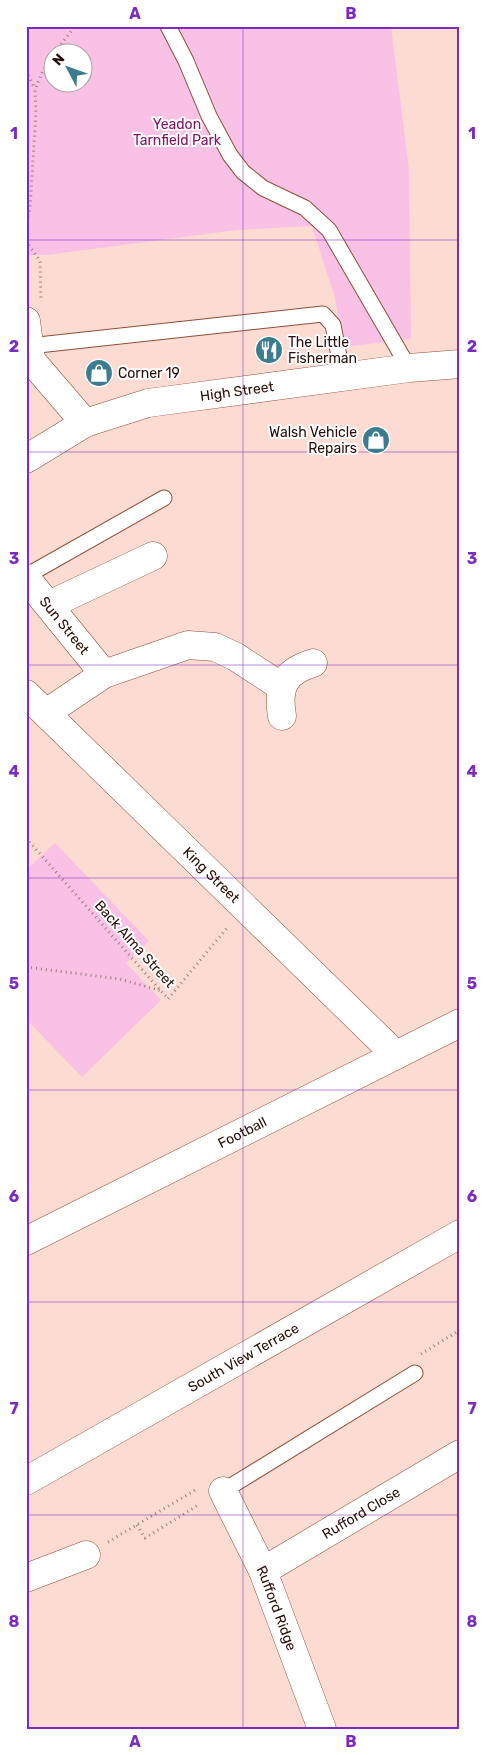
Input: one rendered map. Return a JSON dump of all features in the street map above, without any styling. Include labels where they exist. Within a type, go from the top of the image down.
[{"type":"street","points":[[31,339],[85,422]]},
{"type":"street","name":"High Street","points":[[26,459],[85,422],[148,402],[409,368],[460,364]]},
{"type":"street","points":[[49,605],[153,556]]},
{"type":"street","name":"Sun Street","points":[[26,577],[104,674]]},
{"type":"street","points":[[46,713],[104,674],[188,645],[215,647],[236,657],[282,687]]},
{"type":"street","points":[[282,716],[279,701],[282,687],[292,672],[301,666],[313,663]]},
{"type":"street","name":"King Street","points":[[26,694],[396,1055]]},
{"type":"street","name":"Football","points":[[26,1241],[460,1023]]},
{"type":"street","name":"South View Terrace","points":[[26,1481],[460,1234]]},
{"type":"street","name":"Rufford Close","points":[[263,1571],[460,1454]]},
{"type":"street","name":"Rufford Ridge","points":[[223,1491],[263,1571],[322,1729]]},
{"type":"street","points":[[26,1578],[86,1555]]},
{"type":"lane","points":[[168,26],[186,61],[208,116],[242,172],[263,188],[305,208],[329,230],[409,368]]},
{"type":"lane","points":[[31,339],[323,314],[333,325],[343,377]]},
{"type":"lane","points":[[26,577],[164,498]]},
{"type":"lane","points":[[223,1491],[415,1373]]},
{"type":"path","points":[[63,42],[75,26]]},
{"type":"path","points":[[26,71],[35,89],[36,112],[30,208],[26,226]]},
{"type":"path","points":[[35,89],[42,73]]},
{"type":"path","points":[[26,241],[40,261],[31,339]]},
{"type":"path","name":"Back Alma Street","points":[[26,838],[168,999],[244,908]]},
{"type":"path","points":[[26,967],[120,979],[161,991]]},
{"type":"path","points":[[137,1525],[145,1538],[223,1491]]},
{"type":"green space","name":"Yeadon Tarnfield Park","points":[[26,26],[391,26],[409,170],[411,339],[343,347],[335,298],[312,226],[237,230],[47,255],[26,255]]},
{"type":"green space","points":[[55,843],[149,941],[126,963],[161,1000],[82,1077],[26,1019],[26,870]]},
{"type":"place","name":"The Little Fisherman","points":[[269,350]]},
{"type":"place","name":"Corner 19","points":[[99,373]]},
{"type":"place","name":"Walsh Vehicle Repairs","points":[[376,440]]}]
